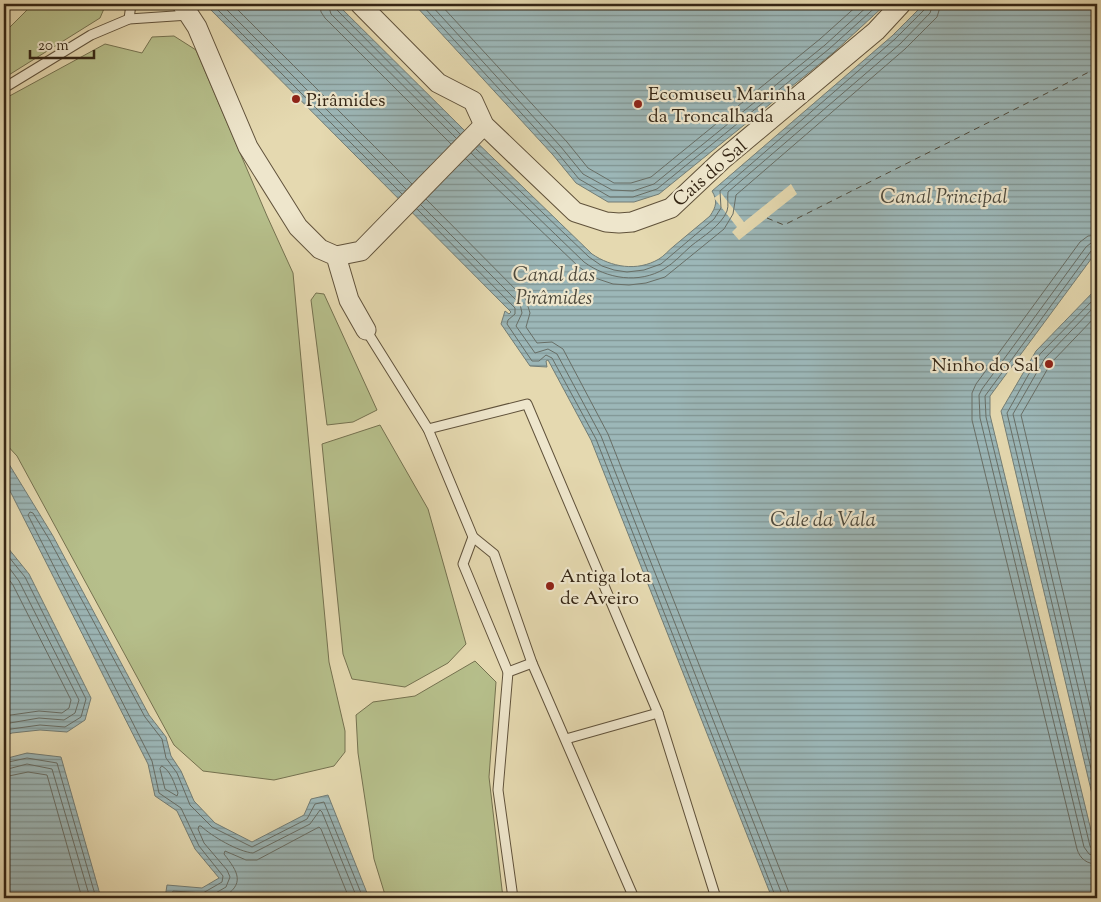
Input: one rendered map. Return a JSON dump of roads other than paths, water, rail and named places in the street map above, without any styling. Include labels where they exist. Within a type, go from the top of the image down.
[{"type":"street","points":[[186,10],[197,27],[248,147],[298,227],[320,249],[336,256],[361,251],[480,130],[473,101],[438,83],[360,4]]},
{"type":"street","name":"Cais do Sal","points":[[480,130],[576,212],[606,222],[632,222],[671,208],[722,160],[876,30],[901,4]]},
{"type":"street","points":[[336,256],[349,300],[366,330]]},
{"type":"lane","points":[[129,19],[131,4]]},
{"type":"lane","points":[[4,88],[91,35],[129,19],[186,10]]},
{"type":"lane","points":[[366,330],[428,429],[474,537],[494,554],[532,664],[634,898]]},
{"type":"lane","points":[[428,429],[527,404],[658,713],[716,898]]},
{"type":"lane","points":[[474,537],[463,564],[508,672],[498,790],[513,898]]},
{"type":"lane","points":[[508,672],[532,664]]},
{"type":"lane","points":[[566,739],[658,713]]},
{"type":"water","name":"Cale da Vala","points":[[205,4],[337,4],[592,254],[616,265],[633,267],[642,266],[659,259],[710,216],[716,204],[712,191],[892,36],[924,4],[1097,4],[1097,251],[990,396],[990,415],[1097,855],[1097,898],[772,898],[591,440],[548,360],[546,361],[547,367],[530,366],[501,324],[505,311],[509,314],[511,312]]},
{"type":"water","name":"Ecomuseu Marinha da Troncalhada","points":[[414,4],[886,4],[833,53],[659,194],[634,202],[608,202],[576,183],[553,155]]},
{"type":"water","points":[[1097,288],[1097,815],[1001,411],[1036,351]]},
{"type":"water","points":[[4,456],[53,536],[149,715],[166,737],[171,756],[181,771],[194,801],[215,823],[252,842],[304,815],[311,799],[328,795],[369,898],[165,898],[167,885],[202,888],[219,878],[195,849],[177,811],[155,796],[148,764],[9,489],[4,483]]},
{"type":"water","points":[[4,543],[29,574],[91,698],[85,720],[67,732],[40,730],[12,733],[4,736]]},
{"type":"water","points":[[27,753],[61,757],[101,898],[4,898],[4,759]]},
{"type":"place","name":"Pirâmides","points":[[296,99]]},
{"type":"place","name":"Ecomuseu Marinha da Troncalhada","points":[[638,104]]},
{"type":"place","name":"Ninho do Sal","points":[[1049,364]]},
{"type":"place","name":"Antiga lota de Aveiro","points":[[550,586]]},
{"type":"water label","name":"Canal Principal","points":[[944,196]]},
{"type":"water label","name":"Canal das Pirâmides","points":[[554,286]]}]
